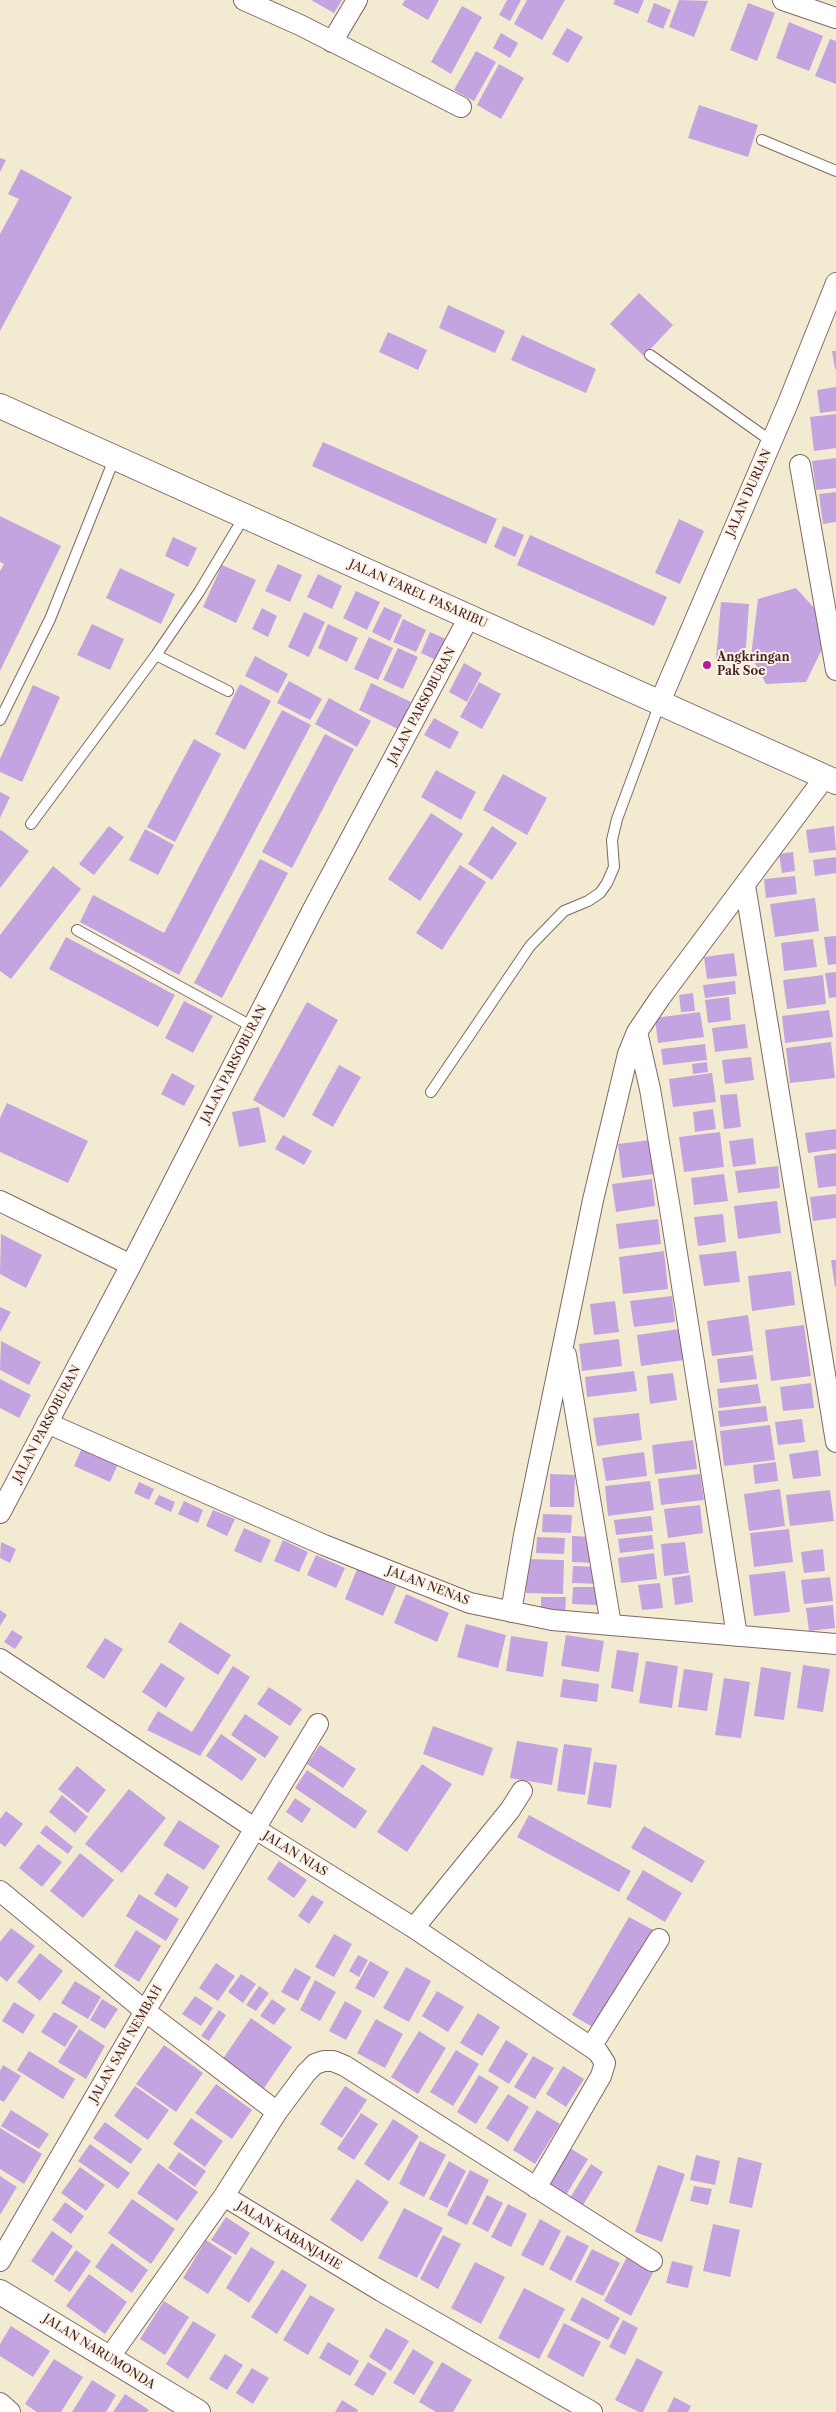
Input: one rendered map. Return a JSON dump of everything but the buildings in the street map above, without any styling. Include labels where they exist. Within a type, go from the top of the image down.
[{"type":"street","points":[[244,0],[462,107]]},
{"type":"street","points":[[332,42],[357,0]]},
{"type":"street","points":[[783,0],[836,18]]},
{"type":"street","name":"JALAN DURIAN","points":[[660,702],[836,283]]},
{"type":"street","name":"JALAN FAREL PASARIBU","points":[[0,406],[830,780]]},
{"type":"street","points":[[800,465],[836,670]]},
{"type":"street","name":"JALAN PARSOBURAN","points":[[0,1513],[131,1265],[312,911],[470,617]]},
{"type":"street","points":[[511,1612],[524,1535],[593,1200],[618,1089],[628,1054],[637,1032],[660,998],[745,885],[830,780]]},
{"type":"street","points":[[745,885],[836,1442]]},
{"type":"street","points":[[637,1032],[650,1089],[737,1636]]},
{"type":"street","points":[[0,1201],[131,1265]]},
{"type":"street","points":[[564,1344],[611,1625]]},
{"type":"street","name":"JALAN NENAS","points":[[47,1423],[324,1545],[470,1603],[552,1620],[836,1644]]},
{"type":"street","name":"JALAN NIAS","points":[[0,1659],[254,1828],[414,1928],[591,2047]]},
{"type":"street","name":"JALAN SARI NEMBAH","points":[[0,2261],[254,1828],[318,1724]]},
{"type":"street","points":[[414,1928],[504,1818],[522,1791]]},
{"type":"street","points":[[0,1891],[146,2011],[277,2112]]},
{"type":"street","points":[[536,2188],[601,2076],[605,2063],[603,2058],[591,2047],[659,1939]]},
{"type":"street","name":"JALAN KABANJAHE","points":[[592,2412],[381,2291],[224,2196],[277,2112],[315,2064],[333,2061],[345,2066],[652,2261]]},
{"type":"street","points":[[109,2358],[224,2196]]},
{"type":"street","name":"JALAN NARUMONDA","points":[[0,2292],[198,2412]]},
{"type":"street","points":[[0,2403],[10,2412]]},
{"type":"lane","points":[[762,140],[836,171]]},
{"type":"lane","points":[[650,355],[771,441]]},
{"type":"lane","points":[[0,720],[50,619],[114,457]]},
{"type":"lane","points":[[31,824],[156,655],[199,592],[244,516]]},
{"type":"lane","points":[[156,655],[228,692]]},
{"type":"lane","points":[[431,1092],[530,946],[564,911],[588,901],[600,893],[607,883],[614,867],[612,840],[617,819],[660,702]]},
{"type":"lane","points":[[77,930],[253,1027]]},
{"type":"place","name":"Angkringan Pak Soe","points":[[707,665]]}]
